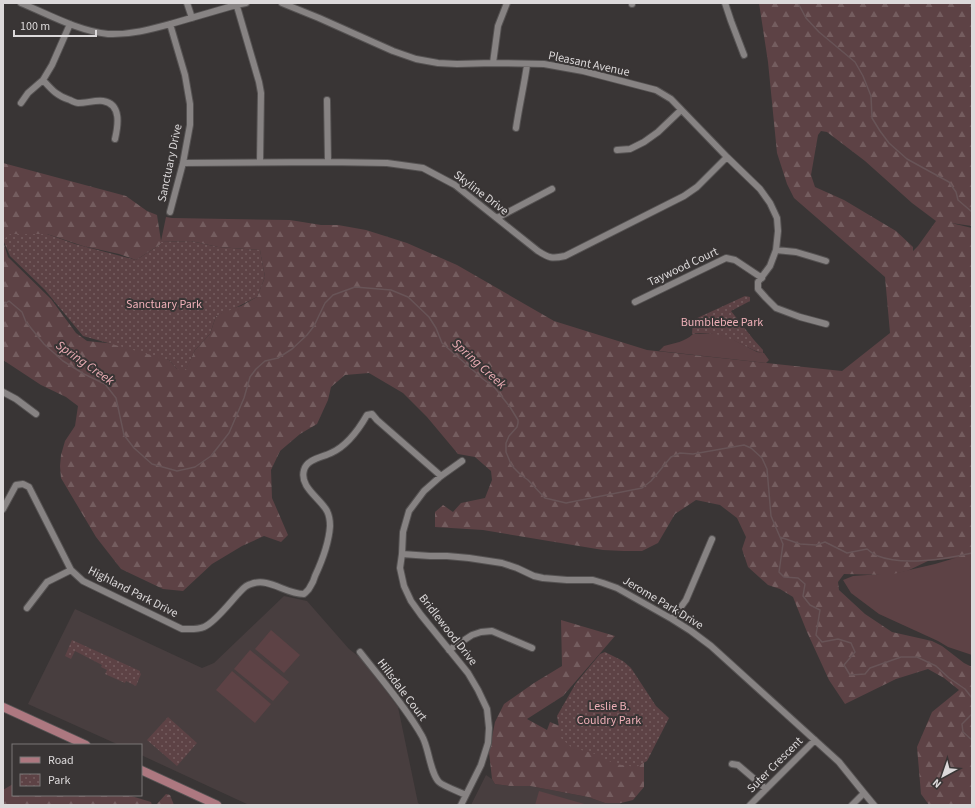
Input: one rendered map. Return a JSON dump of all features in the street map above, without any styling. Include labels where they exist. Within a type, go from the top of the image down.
[{"type":"main road","points":[[3,707],[84,744]]},
{"type":"main road","points":[[142,770],[217,805]]},
{"type":"street","points":[[21,3],[70,24],[107,34],[130,34],[147,31],[236,4],[246,3]]},
{"type":"street","points":[[187,3],[192,18]]},
{"type":"street","name":"Pleasant Avenue","points":[[282,3],[319,18],[393,52],[416,59],[444,64],[544,64],[583,71],[656,90],[671,99],[760,189],[770,203],[777,218],[778,231],[776,250],[770,266],[760,280]]},
{"type":"street","points":[[493,64],[498,26],[507,3]]},
{"type":"street","points":[[725,3],[744,55]]},
{"type":"street","points":[[236,4],[261,93],[260,162]]},
{"type":"street","points":[[21,103],[28,93],[43,80],[52,65],[70,24]]},
{"type":"street","name":"Sanctuary Drive","points":[[170,24],[185,75],[190,104],[190,125],[183,163],[170,212]]},
{"type":"street","points":[[516,128],[527,65]]},
{"type":"street","points":[[43,80],[51,90],[61,98],[78,103],[104,101],[116,108],[118,125],[115,139]]},
{"type":"street","points":[[327,100],[328,162]]},
{"type":"street","points":[[617,150],[630,150],[644,142],[658,132],[681,110]]},
{"type":"street","name":"Skyline Drive","points":[[183,163],[387,163],[424,168],[456,185],[538,251],[547,257],[556,258],[566,256],[684,196],[697,187],[727,157]]},
{"type":"street","points":[[496,218],[552,189]]},
{"type":"street","points":[[776,250],[796,252],[826,262]]},
{"type":"street","name":"Taywood Court","points":[[635,302],[726,258],[735,260],[760,280]]},
{"type":"street","points":[[760,280],[758,289],[776,308],[800,317],[826,324]]},
{"type":"street","points":[[3,392],[16,399],[36,414]]},
{"type":"street","name":"Highland Park Drive","points":[[3,508],[16,485],[23,484],[29,487],[72,570],[83,581],[182,629],[192,629],[203,628],[211,623],[243,589],[250,584],[264,582],[297,594],[304,594],[310,587],[320,565],[325,549],[330,520],[326,511],[302,478],[304,468],[309,463],[343,445],[367,415],[372,414],[441,476]]},
{"type":"street","name":"Bridlewood Drive","points":[[461,805],[481,765],[488,743],[489,728],[487,709],[468,673],[421,616],[411,601],[404,586],[400,568],[403,532],[409,510],[424,491],[441,476],[462,461]]},
{"type":"street","points":[[672,619],[686,600],[712,539]]},
{"type":"street","name":"Jerome Park Drive","points":[[402,554],[447,556],[502,563],[534,576],[543,578],[593,580],[617,588],[672,619],[711,646],[839,762],[874,805]]},
{"type":"street","points":[[27,608],[47,582],[72,570]]},
{"type":"street","points":[[449,650],[472,635],[482,632],[492,632],[532,648]]},
{"type":"street","name":"Hillsdale Court","points":[[360,652],[407,713],[423,737],[436,779],[439,782],[466,795]]},
{"type":"street","name":"Suter Crescent","points":[[750,805],[814,740]]},
{"type":"street","points":[[732,764],[738,765],[766,789]]},
{"type":"street","points":[[852,805],[864,793]]},
{"type":"shaded area","points":[[284,596],[307,601],[349,649],[362,659],[398,707],[418,803],[421,805],[249,805],[142,755],[142,744],[117,744],[28,704],[75,609],[202,668],[214,663]]},
{"type":"shaded area","points":[[486,775],[492,779],[495,784],[530,786],[588,797],[605,803],[621,803],[620,805],[471,805]]},
{"type":"green space","points":[[759,3],[972,3],[972,226],[951,223],[972,228],[972,556],[928,561],[907,571],[888,575],[844,574],[838,582],[839,590],[865,614],[892,632],[932,641],[942,646],[964,663],[972,667],[972,805],[929,805],[921,794],[917,747],[932,712],[959,690],[944,678],[928,669],[896,679],[845,704],[829,680],[793,597],[780,589],[768,585],[748,567],[742,549],[746,537],[737,518],[720,505],[696,500],[675,514],[658,543],[642,551],[603,550],[483,530],[435,527],[435,512],[443,505],[453,512],[461,503],[485,498],[492,480],[491,471],[475,457],[458,454],[427,417],[403,393],[369,373],[345,375],[331,387],[328,400],[317,424],[300,434],[280,451],[271,470],[272,498],[288,535],[281,542],[264,536],[242,546],[212,564],[183,591],[163,589],[121,569],[96,537],[61,478],[61,455],[65,441],[75,426],[78,406],[66,397],[41,385],[3,360],[3,241],[3,163],[126,196],[147,211],[157,215],[161,241],[166,217],[290,220],[321,225],[338,225],[366,230],[407,243],[457,265],[554,321],[647,350],[842,371],[890,333],[885,277],[794,198],[787,184],[777,153],[768,62]],"holes":[[[821,131],[827,132],[865,161],[912,203],[936,221],[913,251],[913,247],[896,231],[844,200],[815,187],[811,175],[818,135]],[[47,234],[83,246],[119,254],[136,260],[161,244],[161,242],[191,241],[218,247],[260,250],[265,277],[257,297],[241,306],[230,309],[216,316],[210,334],[195,350],[186,369],[177,369],[169,360],[136,346],[87,341],[76,333],[51,299],[8,257],[3,241]]]},
{"type":"green space","name":"Sanctuary Park","points":[[10,234],[47,234],[75,244],[136,260],[161,244],[161,242],[191,241],[218,247],[260,250],[265,277],[257,297],[216,316],[210,334],[195,350],[186,370],[177,369],[169,360],[83,336],[45,290],[10,256],[3,240]]},
{"type":"green space","name":"Bumblebee Park","points":[[745,296],[750,297],[750,301],[731,311],[763,350],[763,353],[755,351],[723,336],[707,333],[692,334],[693,320]]},
{"type":"green space","points":[[715,333],[730,338],[757,352],[764,353],[769,360],[766,363],[659,351],[664,346],[683,341],[693,334]]},
{"type":"green space","points":[[972,553],[972,655],[948,647],[879,614],[851,593],[843,580],[853,576],[896,573],[935,564]]},
{"type":"green space","points":[[561,620],[615,636],[563,696],[527,719],[547,730],[550,722],[644,761],[644,787],[633,800],[621,803],[605,803],[588,797],[530,786],[495,784],[492,779],[489,752],[495,722],[504,704],[562,666]]},
{"type":"green space","points":[[271,630],[300,655],[284,673],[255,649]]},
{"type":"green space","points":[[72,640],[140,671],[141,674],[136,686],[105,674],[107,670],[101,667],[102,665],[75,651],[71,659],[65,656]]},
{"type":"green space","points":[[250,650],[289,682],[273,701],[234,669]]},
{"type":"green space","name":"Leslie B. Couldry Park","points":[[605,652],[623,661],[631,668],[656,706],[669,718],[647,761],[636,767],[615,764],[595,754],[571,747],[561,738],[557,716],[576,683],[600,654]]},
{"type":"green space","points":[[232,671],[271,704],[255,723],[216,690]]},
{"type":"green space","points":[[168,717],[197,743],[177,766],[147,740]]},
{"type":"green space","points":[[12,785],[12,796],[131,796],[151,802],[152,805],[3,805],[3,790]]},
{"type":"green space","points":[[539,791],[588,805],[535,805]]},
{"type":"green space","points":[[166,794],[170,795],[174,805],[156,805]]},
{"type":"waterway","points":[[798,3],[806,18],[819,32],[855,62],[863,76],[871,96],[872,118],[889,143],[907,159],[949,182],[956,192],[958,200],[972,212]]},
{"type":"waterway","name":"Spring Creek","points":[[3,305],[9,301],[22,312],[26,322],[44,344],[63,361],[84,374],[105,384],[116,398],[124,435],[134,448],[152,464],[177,471],[195,467],[211,456],[229,433],[244,398],[250,377],[256,369],[265,361],[278,358],[292,349],[307,335],[314,326],[325,303],[333,295],[355,287],[391,290],[408,297],[429,317],[436,328],[442,343],[495,388],[510,407],[518,420],[518,423],[517,427],[509,436],[506,443],[506,452],[514,468],[545,498],[566,503],[642,488],[651,481],[671,457],[680,453],[693,454],[744,445],[751,448],[762,458],[767,469],[771,516],[783,544],[779,572],[784,577],[798,578],[805,584],[803,596],[810,605],[820,610],[816,635],[822,642],[838,639],[851,643],[855,652],[844,665],[850,675],[865,674],[870,668],[901,657],[917,657],[936,666],[949,678],[965,689],[972,698]]},
{"type":"waterway","points":[[780,537],[800,544],[816,545],[825,542],[847,553],[867,549],[877,556],[900,561],[937,559],[972,553]]},
{"type":"waterway","name":"Spring Creek","points":[[972,714],[962,724],[963,732],[972,740]]}]
